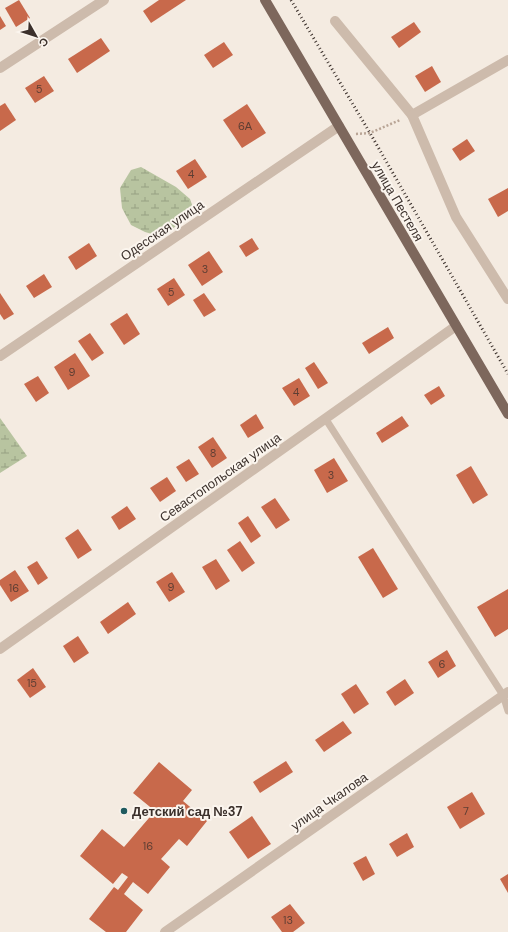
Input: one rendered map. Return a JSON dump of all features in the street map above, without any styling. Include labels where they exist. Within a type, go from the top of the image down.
[{"type":"main road","name":"улица Пестеля","points":[[265,0],[508,414]]},
{"type":"street","points":[[0,68],[104,0]]},
{"type":"street","points":[[335,21],[412,115],[456,216],[508,299]]},
{"type":"street","points":[[412,115],[508,60]]},
{"type":"street","name":"Одесская улица","points":[[0,356],[339,126]]},
{"type":"street","name":"Севастопольская улица","points":[[0,649],[456,326]]},
{"type":"street","name":"улица Чкалова","points":[[165,932],[506,694]]},
{"type":"lane","points":[[325,418],[506,694],[508,711]]},
{"type":"path","points":[[344,135],[370,133],[412,115]]},
{"type":"green space","points":[[141,167],[176,187],[190,199],[194,210],[188,218],[159,236],[145,232],[131,225],[122,208],[120,188],[131,170]]},
{"type":"green space","points":[[0,418],[27,456],[0,473]]},
{"type":"building","points":[[19,0],[30,18],[16,27],[5,8]]},
{"type":"building","points":[[159,0],[186,0],[151,23],[143,11]]},
{"type":"building","points":[[0,16],[6,26],[0,30]]},
{"type":"building","points":[[414,22],[421,32],[399,48],[391,37]]},
{"type":"building","points":[[101,38],[110,51],[77,73],[68,59]]},
{"type":"building","points":[[224,42],[233,55],[213,68],[204,55]]},
{"type":"building","points":[[432,66],[441,82],[425,92],[415,76]]},
{"type":"building","points":[[44,76],[54,91],[35,103],[25,88]]},
{"type":"building","points":[[5,103],[16,120],[0,131],[0,106]]},
{"type":"building","points":[[247,104],[266,133],[242,148],[223,120]]},
{"type":"building","points":[[467,139],[475,151],[460,161],[452,149]]},
{"type":"building","points":[[195,159],[207,177],[188,189],[176,171]]},
{"type":"building","points":[[508,188],[508,211],[498,217],[488,199]]},
{"type":"building","points":[[252,238],[259,249],[246,257],[239,246]]},
{"type":"building","points":[[89,243],[97,256],[76,270],[68,257]]},
{"type":"building","points":[[209,251],[223,272],[202,286],[188,265]]},
{"type":"building","points":[[44,274],[52,287],[34,298],[26,286]]},
{"type":"building","points":[[174,278],[185,295],[168,306],[157,289]]},
{"type":"building","points":[[0,293],[14,314],[4,320],[0,314]]},
{"type":"building","points":[[204,293],[216,310],[204,317],[193,300]]},
{"type":"building","points":[[127,313],[140,334],[124,345],[110,324]]},
{"type":"building","points":[[388,327],[394,338],[369,354],[362,343]]},
{"type":"building","points":[[90,333],[104,353],[92,361],[78,341]]},
{"type":"building","points":[[75,353],[90,376],[68,390],[54,367]]},
{"type":"building","points":[[314,362],[328,383],[318,389],[305,368]]},
{"type":"building","points":[[38,376],[49,393],[36,402],[24,384]]},
{"type":"building","points":[[299,378],[310,396],[294,406],[282,388]]},
{"type":"building","points":[[439,386],[445,396],[431,405],[424,395]]},
{"type":"building","points":[[256,414],[264,428],[248,438],[240,425]]},
{"type":"building","points":[[402,416],[409,426],[382,443],[376,433]]},
{"type":"building","points":[[213,437],[227,458],[212,468],[198,447]]},
{"type":"building","points":[[334,458],[348,481],[327,493],[314,470]]},
{"type":"building","points":[[189,459],[199,474],[186,482],[176,467]]},
{"type":"building","points":[[471,466],[488,495],[473,504],[456,475]]},
{"type":"building","points":[[167,477],[176,491],[160,502],[150,488]]},
{"type":"building","points":[[275,498],[290,520],[276,529],[261,507]]},
{"type":"building","points":[[127,506],[136,519],[119,530],[111,517]]},
{"type":"building","points":[[248,516],[261,536],[251,543],[238,523]]},
{"type":"building","points":[[78,529],[92,550],[78,559],[65,538]]},
{"type":"building","points":[[240,541],[255,563],[242,572],[227,550]]},
{"type":"building","points":[[373,548],[398,589],[383,598],[358,557]]},
{"type":"building","points":[[216,559],[230,581],[216,590],[202,567]]},
{"type":"building","points":[[37,561],[48,578],[38,585],[27,567]]},
{"type":"building","points":[[15,570],[29,591],[11,602],[0,585],[0,580]]},
{"type":"building","points":[[172,572],[185,592],[169,602],[156,582]]},
{"type":"building","points":[[508,589],[508,629],[495,637],[477,607]]},
{"type":"building","points":[[128,602],[136,614],[108,634],[100,622]]},
{"type":"building","points":[[78,636],[89,653],[74,663],[63,646]]},
{"type":"building","points":[[447,650],[456,666],[438,678],[428,662]]},
{"type":"building","points":[[33,668],[46,687],[30,698],[17,680]]},
{"type":"building","points":[[405,679],[414,693],[395,706],[386,692]]},
{"type":"building","points":[[356,684],[369,704],[354,714],[341,694]]},
{"type":"building","points":[[343,721],[352,733],[324,752],[315,740]]},
{"type":"building","points":[[286,761],[293,772],[260,793],[253,782]]},
{"type":"building","points":[[159,762],[192,790],[183,801],[207,821],[187,846],[179,839],[161,859],[170,867],[148,894],[133,882],[124,894],[143,910],[126,932],[106,932],[89,919],[114,887],[118,890],[128,877],[122,873],[113,884],[80,856],[102,829],[124,847],[155,811],[133,793]]},
{"type":"building","points":[[472,792],[485,814],[460,829],[447,807]]},
{"type":"building","points":[[252,816],[271,844],[248,859],[229,832]]},
{"type":"building","points":[[407,833],[414,847],[397,857],[389,844]]},
{"type":"building","points":[[366,856],[375,874],[363,881],[353,863]]},
{"type":"building","points":[[508,874],[508,893],[500,879]]},
{"type":"building","points":[[290,904],[305,923],[293,932],[282,932],[271,917]]},
{"type":"railway","points":[[291,0],[370,133],[508,374]]},
{"type":"place","name":"Детский сад №37","points":[[124,811]]}]
